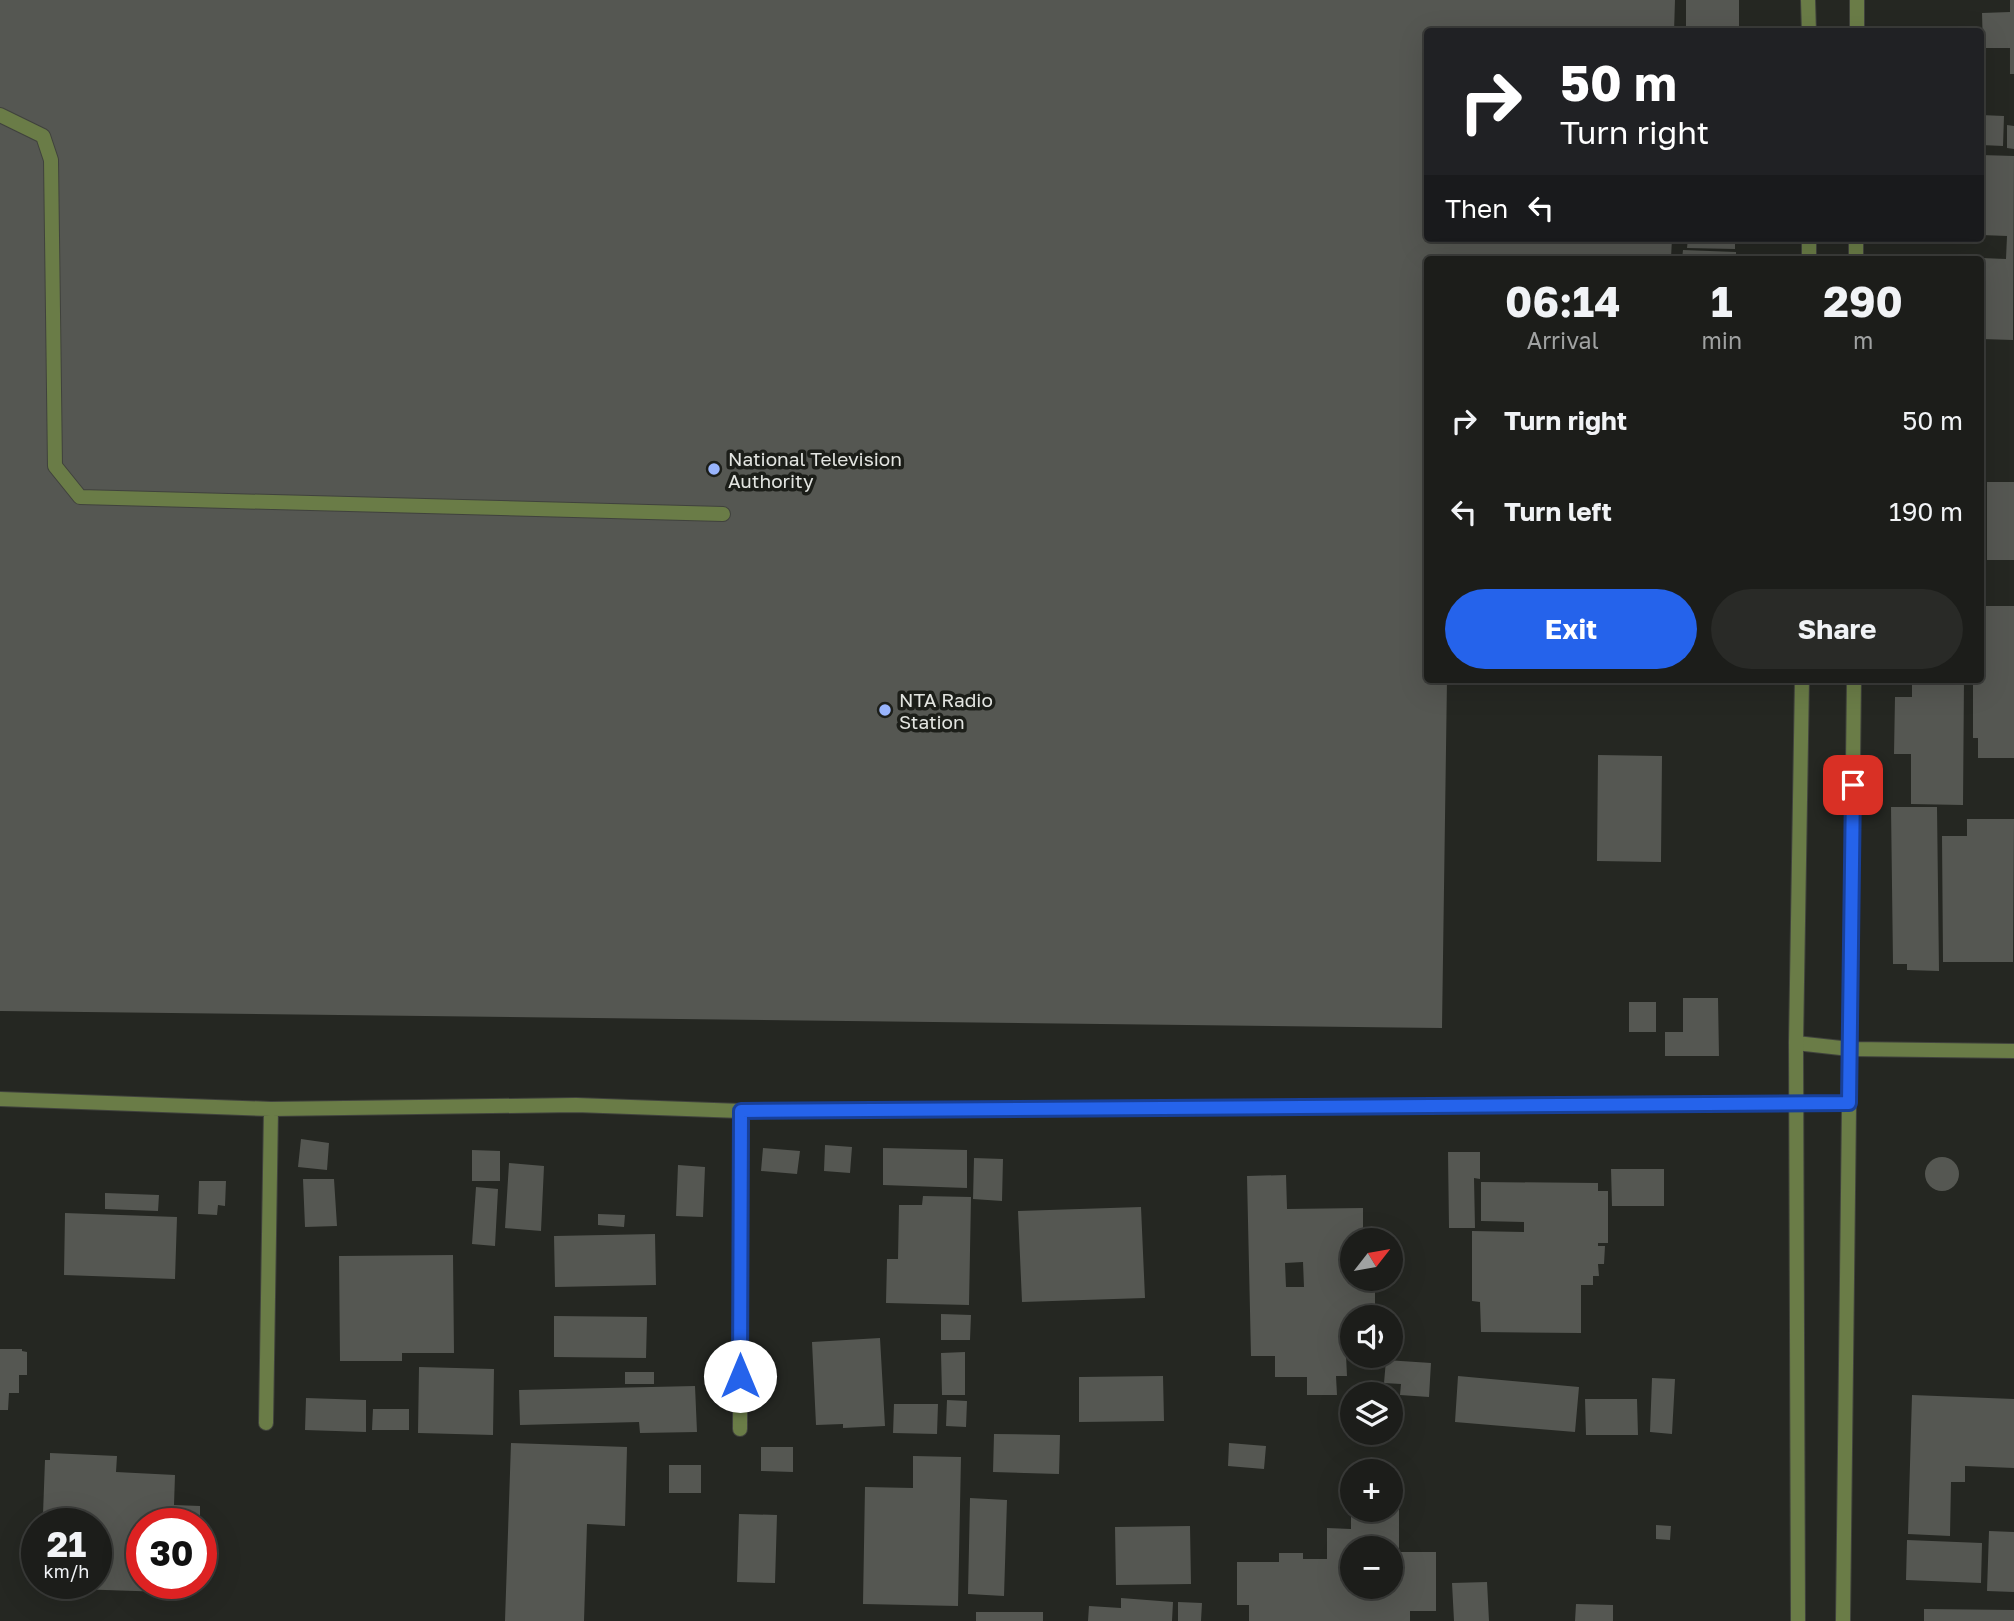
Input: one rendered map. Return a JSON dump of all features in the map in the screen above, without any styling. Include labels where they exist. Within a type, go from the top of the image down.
[{"type":"street","points":[[1808,0],[1810,28]]},
{"type":"street","points":[[1857,0],[1857,28]]},
{"type":"street","points":[[0,115],[43,136],[51,160],[55,466],[80,497],[723,514]]},
{"type":"street","points":[[1798,1621],[1796,1043],[1802,683]]},
{"type":"street","points":[[1843,1621],[1854,683]]},
{"type":"street","points":[[1796,1043],[1850,1049],[2014,1051]]},
{"type":"street","points":[[0,1099],[271,1109],[576,1105],[741,1111],[1849,1103]]},
{"type":"street","points":[[266,1423],[271,1109]]},
{"type":"street","points":[[740,1429],[741,1111]]},
{"type":"building","name":"National Television Authority","points":[[0,0],[1675,0],[1674,28],[1424,28],[1424,242],[1672,242],[1671,256],[1424,256],[1424,683],[1447,683],[1442,1028],[0,1011]]},
{"type":"building","points":[[1686,0],[1739,0],[1739,28],[1686,28]]},
{"type":"building","points":[[2010,0],[2014,0],[2014,74],[2010,74],[2010,48],[1984,48],[1982,28],[1982,13],[2010,12]]},
{"type":"building","points":[[1984,115],[2004,116],[2003,146],[1984,145]]},
{"type":"building","points":[[2007,125],[2014,126],[2014,149],[2007,148]]},
{"type":"building","points":[[1984,155],[2014,156],[2013,340],[1984,339],[1984,258],[2006,259],[2007,236],[1984,235]]},
{"type":"building","points":[[1688,242],[1735,242],[1735,249],[1687,248]]},
{"type":"building","points":[[1683,250],[1736,252],[1736,256],[1682,256]]},
{"type":"building","points":[[1987,482],[2014,482],[2014,560],[1987,560]]},
{"type":"building","points":[[1984,606],[2014,606],[2014,758],[1978,758],[1978,738],[1973,738],[1973,683],[1984,683]]},
{"type":"building","points":[[1912,683],[1964,683],[1963,805],[1911,804],[1911,754],[1894,754],[1895,697],[1912,697]]},
{"type":"building","points":[[1598,755],[1662,756],[1661,862],[1597,861]]},
{"type":"building","points":[[1891,807],[1937,807],[1939,971],[1907,970],[1907,964],[1893,964]]},
{"type":"building","points":[[1967,819],[2014,819],[2013,962],[1943,962],[1942,836],[1967,836]]},
{"type":"building","points":[[1683,998],[1718,998],[1719,1056],[1665,1056],[1665,1032],[1683,1032]]},
{"type":"building","points":[[1629,1002],[1656,1002],[1656,1032],[1629,1032]]},
{"type":"building","points":[[301,1139],[329,1143],[327,1170],[298,1167]]},
{"type":"building","points":[[825,1145],[852,1147],[850,1173],[824,1171]]},
{"type":"building","points":[[763,1148],[800,1151],[797,1174],[761,1171]]},
{"type":"building","points":[[883,1148],[967,1150],[967,1188],[883,1185]]},
{"type":"building","points":[[472,1150],[500,1151],[500,1181],[472,1181]]},
{"type":"building","points":[[1448,1152],[1480,1152],[1480,1179],[1474,1178],[1475,1228],[1449,1228]]},
{"type":"building","points":[[1942,1157],[1954,1162],[1959,1174],[1954,1186],[1942,1191],[1930,1186],[1925,1174],[1930,1162]]},
{"type":"building","points":[[974,1158],[1003,1159],[1002,1201],[973,1199]]},
{"type":"building","points":[[509,1163],[544,1166],[541,1231],[505,1228]]},
{"type":"building","points":[[678,1165],[705,1167],[703,1217],[676,1216]]},
{"type":"building","points":[[1611,1169],[1664,1169],[1664,1206],[1612,1206]]},
{"type":"building","points":[[1286,1175],[1287,1209],[1363,1208],[1363,1228],[1340,1228],[1340,1292],[1375,1292],[1375,1305],[1340,1305],[1340,1368],[1347,1368],[1347,1376],[1336,1376],[1337,1395],[1307,1395],[1307,1377],[1275,1377],[1275,1356],[1251,1356],[1247,1176]],"holes":[[[1303,1262],[1304,1287],[1286,1287],[1285,1263]]]},
{"type":"building","points":[[303,1179],[334,1179],[337,1226],[305,1227]]},
{"type":"building","points":[[199,1181],[226,1181],[225,1206],[218,1205],[217,1215],[198,1214]]},
{"type":"building","points":[[1481,1182],[1598,1183],[1598,1191],[1608,1191],[1608,1243],[1598,1243],[1598,1246],[1605,1246],[1604,1264],[1598,1264],[1599,1276],[1593,1276],[1593,1285],[1581,1285],[1581,1333],[1481,1332],[1480,1302],[1472,1301],[1472,1231],[1524,1232],[1524,1222],[1481,1221]]},
{"type":"building","points":[[476,1187],[498,1189],[495,1246],[472,1244]]},
{"type":"building","points":[[105,1193],[159,1195],[158,1211],[105,1209]]},
{"type":"building","points":[[923,1196],[971,1197],[969,1305],[886,1303],[887,1259],[898,1259],[899,1205],[922,1205]]},
{"type":"building","points":[[1141,1207],[1145,1298],[1022,1302],[1018,1211]]},
{"type":"building","points":[[65,1213],[177,1217],[175,1279],[64,1275]]},
{"type":"building","points":[[598,1214],[625,1215],[624,1227],[598,1225]]},
{"type":"building","points":[[655,1234],[656,1285],[555,1287],[554,1236]]},
{"type":"building","points":[[453,1255],[454,1353],[402,1353],[402,1361],[340,1361],[339,1256]]},
{"type":"building","points":[[941,1314],[971,1315],[970,1340],[941,1340]]},
{"type":"building","points":[[554,1316],[647,1317],[646,1358],[554,1357]]},
{"type":"building","points":[[880,1338],[885,1426],[843,1428],[843,1424],[816,1425],[812,1342]]},
{"type":"building","points":[[0,1349],[22,1349],[27,1352],[27,1375],[19,1375],[19,1393],[9,1393],[8,1410],[0,1410]]},
{"type":"building","points":[[965,1352],[965,1395],[942,1395],[941,1353]]},
{"type":"building","points":[[1403,1361],[1431,1363],[1429,1397],[1403,1395],[1403,1382],[1384,1382],[1385,1368],[1403,1368]]},
{"type":"building","points":[[419,1367],[494,1369],[493,1435],[418,1433]]},
{"type":"building","points":[[625,1372],[654,1372],[654,1384],[625,1384]]},
{"type":"building","points":[[1163,1376],[1164,1421],[1079,1422],[1079,1377]]},
{"type":"building","points":[[1458,1376],[1579,1387],[1575,1432],[1455,1422]]},
{"type":"building","points":[[1652,1378],[1675,1379],[1672,1434],[1650,1432]]},
{"type":"building","points":[[695,1386],[697,1432],[640,1433],[639,1422],[520,1425],[519,1390]]},
{"type":"building","points":[[1912,1395],[2014,1399],[2014,1468],[1965,1466],[1965,1482],[1951,1482],[1950,1536],[1908,1534]]},
{"type":"building","points":[[306,1398],[366,1400],[366,1432],[305,1430]]},
{"type":"building","points":[[1585,1399],[1637,1399],[1638,1435],[1586,1435]]},
{"type":"building","points":[[947,1400],[967,1401],[966,1427],[946,1426]]},
{"type":"building","points":[[894,1404],[938,1404],[937,1434],[893,1433]]},
{"type":"building","points":[[373,1409],[409,1409],[409,1430],[372,1430]]},
{"type":"building","points":[[994,1434],[1060,1435],[1059,1474],[993,1472]]},
{"type":"building","points":[[511,1443],[627,1447],[625,1526],[587,1524],[584,1621],[505,1621]]},
{"type":"building","points":[[1229,1443],[1266,1446],[1264,1469],[1228,1466]]},
{"type":"building","points":[[761,1447],[793,1447],[793,1472],[761,1471]]},
{"type":"building","points":[[50,1453],[117,1456],[116,1472],[175,1475],[174,1505],[200,1508],[126,1508],[126,1591],[112,1590],[112,1508],[43,1508],[45,1460],[50,1460]]},
{"type":"building","points":[[913,1456],[961,1457],[958,1606],[863,1604],[865,1487],[913,1488]]},
{"type":"building","points":[[669,1465],[701,1465],[701,1493],[669,1493]]},
{"type":"building","points":[[970,1498],[1007,1500],[1004,1596],[968,1594]]},
{"type":"building","points":[[739,1514],[777,1515],[775,1583],[737,1582]]},
{"type":"building","points":[[1351,1522],[1399,1522],[1399,1536],[1340,1536],[1340,1599],[1403,1599],[1403,1552],[1436,1552],[1436,1611],[1410,1611],[1410,1621],[1249,1621],[1249,1605],[1237,1605],[1237,1562],[1279,1562],[1279,1553],[1303,1553],[1303,1559],[1327,1559],[1327,1528],[1351,1529]]},
{"type":"building","points":[[1656,1525],[1671,1526],[1670,1540],[1656,1539]]},
{"type":"building","points":[[1190,1526],[1191,1584],[1116,1585],[1115,1527]]},
{"type":"building","points":[[1989,1531],[2014,1532],[2014,1592],[1987,1591]]},
{"type":"building","points":[[1907,1540],[1982,1543],[1981,1583],[1906,1580]]},
{"type":"building","points":[[1487,1582],[1489,1621],[1454,1621],[1452,1583]]},
{"type":"building","points":[[1121,1598],[1173,1602],[1172,1621],[1088,1621],[1089,1606],[1121,1608]]},
{"type":"building","points":[[1178,1602],[1202,1603],[1201,1621],[1178,1621]]},
{"type":"building","points":[[1576,1604],[1613,1605],[1613,1621],[1575,1621]]},
{"type":"building","points":[[1924,1609],[2014,1610],[2014,1621],[1924,1621]]},
{"type":"building","points":[[976,1612],[1043,1612],[1043,1621],[976,1621]]},
{"type":"place","name":"National Television Authority","points":[[714,469]]},
{"type":"place","name":"NTA Radio Station","points":[[885,710]]},
{"type":"route","points":[[740,1376],[741,1111],[1849,1103],[1853,785]]}]
